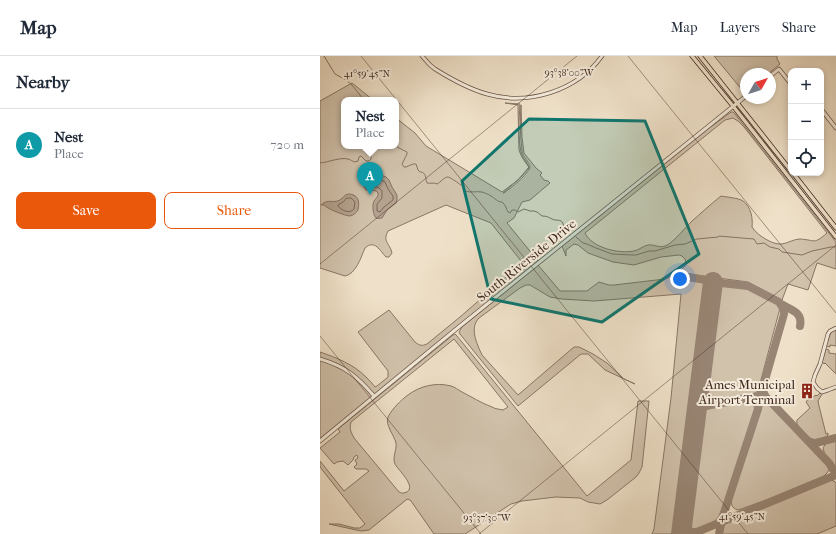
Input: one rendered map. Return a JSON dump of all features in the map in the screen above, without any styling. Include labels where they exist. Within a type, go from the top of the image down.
[{"type":"main road","points":[[692,56],[836,237]]},
{"type":"main road","points":[[700,56],[788,167]]},
{"type":"main road","points":[[795,176],[836,228]]},
{"type":"street","points":[[422,56],[430,65],[440,72],[472,88],[495,96],[513,98],[538,96],[564,87],[586,73],[602,56]]},
{"type":"street","points":[[776,71],[779,69],[788,80]]},
{"type":"street","name":"South Riverside Drive","points":[[320,441],[519,278],[738,102]]},
{"type":"street","points":[[824,113],[836,128]]},
{"type":"street","points":[[836,328],[828,334],[820,364],[813,382],[822,392],[836,387]]},
{"type":"street","points":[[320,359],[336,364],[351,373],[364,384],[374,396]]},
{"type":"highlighted area","points":[[529,119],[645,121],[699,254],[602,322],[491,299],[462,181]]},
{"type":"shaded area","points":[[714,56],[777,56],[780,64],[775,68],[740,68],[740,87]]},
{"type":"shaded area","points":[[352,83],[369,97],[341,97],[341,149],[399,149],[399,120],[415,133],[426,146],[502,192],[516,182],[503,193],[515,185],[530,168],[522,151],[520,128],[521,105],[524,153],[542,173],[540,175],[544,180],[550,183],[530,200],[522,202],[514,218],[507,223],[538,261],[320,439],[320,352],[339,359],[356,368],[375,387],[388,377],[388,371],[358,332],[389,310],[415,342],[421,345],[427,344],[522,263],[491,223],[446,205],[388,231],[386,240],[392,253],[389,257],[386,257],[377,247],[372,245],[365,248],[358,265],[349,275],[345,276],[320,268],[320,101]]},
{"type":"shaded area","points":[[505,103],[520,104],[520,146],[526,162],[519,150],[518,105]]},
{"type":"shaded area","points":[[733,112],[836,242],[836,269],[817,263],[808,290],[788,284],[782,300],[748,282],[688,274],[688,279],[704,281],[708,284],[676,534],[652,534],[654,529],[671,398],[681,294],[594,301],[550,297],[530,285],[526,285],[479,318],[476,322],[474,331],[482,355],[518,395],[574,347],[579,347],[607,363],[624,379],[605,370],[588,354],[581,354],[518,406],[459,332],[462,327],[538,265],[560,291],[587,291],[599,282],[614,285],[665,279],[677,274],[685,266],[686,262],[682,256],[679,255],[661,257],[634,265],[613,262],[588,253],[578,245],[574,244],[566,250],[566,256],[562,246],[708,129]],"holes":[[[733,118],[738,121],[827,233],[822,237],[814,241],[798,239],[782,244],[769,241],[761,236],[752,227],[751,213],[746,203],[739,199],[721,196],[691,222],[672,242],[663,247],[648,245],[634,251],[621,252],[606,249],[588,238],[585,233],[725,120]]]},
{"type":"shaded area","points":[[723,285],[747,288],[777,304],[780,308],[758,391],[755,393],[710,402],[706,401],[704,398],[718,286]]},
{"type":"shaded area","points":[[836,330],[836,346],[826,346],[831,332]]},
{"type":"shaded area","points":[[455,334],[457,336],[587,496],[631,460],[638,401],[649,401],[642,467],[636,477],[600,504],[588,502],[580,498],[556,497],[522,501],[511,504],[465,534],[434,534],[411,501],[408,499],[369,530],[361,531],[329,524],[339,524],[360,528],[365,524],[320,467],[320,461],[344,491],[369,471],[366,469],[356,469],[354,467],[357,464],[355,460],[358,458],[357,455],[348,465],[343,461],[334,464],[320,448],[340,432],[338,429]],"holes":[[[454,339],[508,407],[503,410],[494,408],[454,387],[440,384],[423,387],[405,397],[392,411],[387,420],[396,443],[394,459],[395,464],[409,483],[410,487],[408,491],[404,493],[399,492],[354,438],[350,429],[351,422]]]},
{"type":"shaded area","points":[[826,349],[829,350],[829,353],[836,354],[836,374],[822,362]]},
{"type":"shaded area","points":[[820,393],[822,394],[818,401],[826,434],[828,433],[828,435],[823,438],[812,439],[808,437],[799,427],[797,420],[810,408],[806,402],[809,398],[810,399],[816,395],[817,396]]},
{"type":"shaded area","points":[[766,400],[827,464],[829,470],[824,476],[738,510],[732,506],[732,495],[762,402]]},
{"type":"shaded area","points":[[744,401],[752,402],[755,409],[724,505],[715,521],[698,529],[692,529],[688,525],[702,409]]},
{"type":"shaded area","points":[[836,440],[836,468],[825,455],[823,448],[826,443]]},
{"type":"shaded area","points":[[830,480],[836,483],[836,526],[817,534],[722,534],[724,525],[731,520]]},
{"type":"water","points":[[376,173],[386,177],[389,180],[397,195],[396,203],[387,210],[382,218],[375,217],[373,207],[373,203],[378,196],[378,193],[372,190],[366,190],[364,187],[365,179]]},
{"type":"water","points":[[348,194],[354,195],[358,199],[359,204],[358,210],[351,216],[341,214],[324,205],[321,205],[328,201],[340,200]]},
{"type":"waterway","points":[[324,56],[335,74],[352,85],[362,97]]},
{"type":"waterway","points":[[399,148],[407,152],[402,164],[404,167],[416,164],[418,170],[425,174],[427,183],[437,184],[449,177],[461,185],[465,191],[482,192],[502,202],[510,213],[512,210],[518,212],[524,209],[534,211],[542,216],[561,221],[564,227],[570,231]]},
{"type":"waterway","points":[[320,162],[338,159],[349,159],[355,162],[358,161],[359,157],[361,156],[366,161],[369,161],[374,149]]},
{"type":"waterway","points":[[576,237],[583,243],[612,254],[632,255],[685,244],[697,239],[719,236],[754,239],[757,244],[764,243],[770,247],[779,249],[782,252],[802,255],[812,251],[836,247]]},
{"type":"taxiway","points":[[688,277],[706,280],[712,288],[721,283],[748,286],[779,302],[781,305],[784,314],[763,387],[767,398]]},
{"type":"taxiway","points":[[781,304],[798,314],[800,318],[800,326]]},
{"type":"taxiway","points":[[703,366],[700,394],[703,402],[711,405],[760,396],[767,398],[829,463],[836,474]]},
{"type":"taxiway","points":[[719,534],[722,519],[758,409],[761,393]]},
{"type":"taxiway","points":[[694,442],[697,415],[702,408],[711,405]]},
{"type":"taxiway","points":[[808,441],[816,443],[836,438]]},
{"type":"taxiway","points":[[687,496],[684,513],[685,525],[691,532],[697,532],[836,475]]},
{"type":"runway","points":[[681,534],[713,282]]},
{"type":"place","name":"Nest","points":[[370,195]]},
{"type":"place","name":"Ames Municipal Airport Terminal","points":[[807,391]]}]
